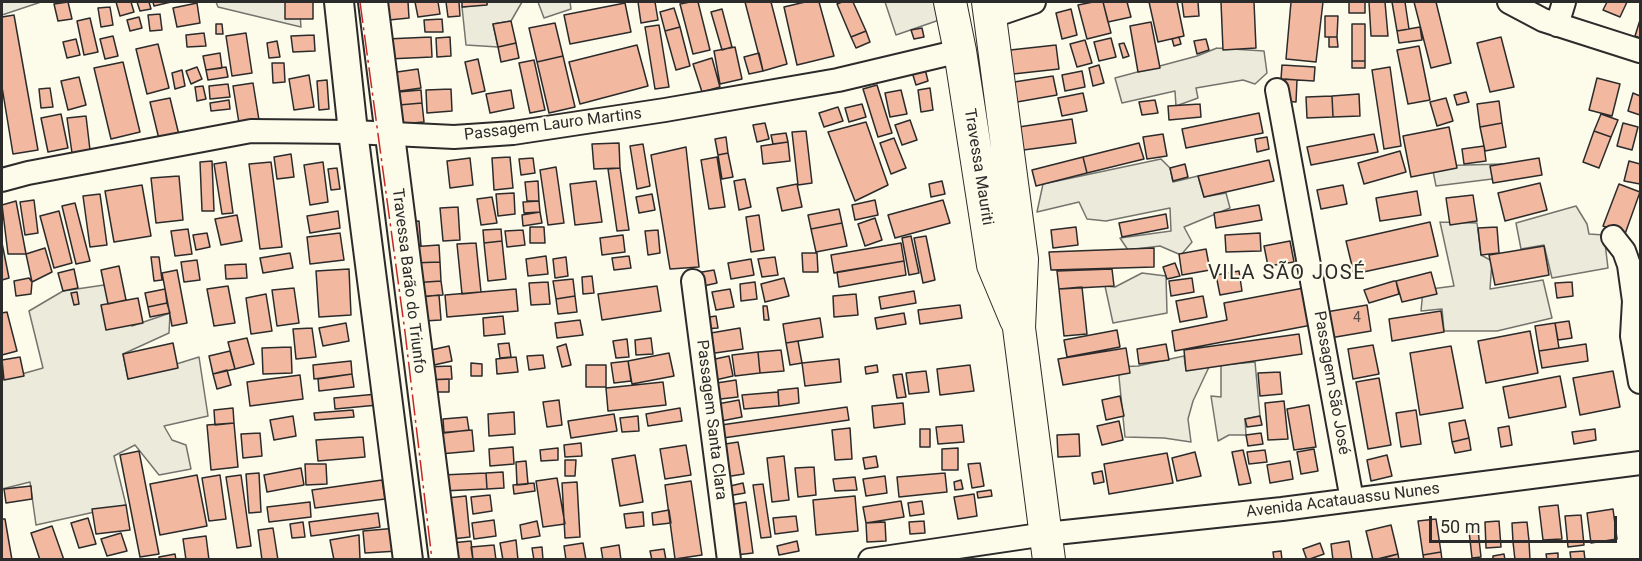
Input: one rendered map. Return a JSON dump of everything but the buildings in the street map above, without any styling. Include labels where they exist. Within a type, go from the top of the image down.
[{"type":"main road","name":"Travessa Mauriti","points":[[950,2],[960,51],[993,265],[1019,328]]},
{"type":"main road","name":"Travessa Mauriti","points":[[989,9],[1022,259],[1019,328],[1047,547]]},
{"type":"street","points":[[339,2],[353,132],[408,560]]},
{"type":"street","name":"Travessa Barão do Triunfo","points":[[373,2],[444,560]]},
{"type":"street","points":[[989,9],[1034,2]]},
{"type":"street","points":[[1509,2],[1543,20],[1641,51]]},
{"type":"street","points":[[1557,25],[1564,2]]},
{"type":"street","name":"Passagem Lauro Martins","points":[[2,180],[28,173],[251,131],[353,132],[454,137],[501,134],[641,114],[838,80],[960,51]]},
{"type":"street","name":"Passagem São José","points":[[1277,90],[1352,500]]},
{"type":"street","points":[[1613,237],[1624,251],[1629,265],[1634,301],[1632,336],[1641,382]]},
{"type":"street","name":"Passagem Santa Clara","points":[[693,281],[729,560]]},
{"type":"street","name":"Avenida Acatauassu Nunes","points":[[870,560],[1047,547],[1352,500],[1641,463]]},
{"type":"shaded area","points":[[2,2],[41,2],[2,15]]},
{"type":"shaded area","points":[[216,2],[299,2],[301,27],[218,7]]},
{"type":"shaded area","points":[[487,2],[522,2],[511,21],[493,24],[498,47],[466,45],[462,7],[487,4]]},
{"type":"shaded area","points":[[538,2],[570,2],[571,9],[544,18]]},
{"type":"shaded area","points":[[885,2],[942,2],[945,18],[896,35]]},
{"type":"shaded area","points":[[1217,48],[1264,51],[1267,73],[1255,84],[1243,80],[1196,88],[1198,98],[1176,106],[1175,91],[1122,103],[1115,78],[1197,56]]},
{"type":"shaded area","points":[[1161,159],[1170,168],[1173,182],[1198,176],[1204,197],[1226,193],[1230,208],[1184,227],[1192,242],[1181,255],[1160,246],[1128,250],[1120,238],[1171,231],[1170,208],[1106,221],[1087,219],[1079,202],[1037,212],[1043,184]]},
{"type":"shaded area","points":[[1502,164],[1492,179],[1436,186],[1432,166]]},
{"type":"shaded area","points":[[1576,206],[1587,224],[1589,234],[1604,235],[1608,268],[1552,278],[1544,245],[1521,249],[1516,223]]},
{"type":"shaded area","points":[[1440,222],[1477,223],[1481,255],[1492,261],[1490,289],[1543,280],[1552,318],[1497,331],[1444,331],[1442,309],[1421,311],[1423,290],[1454,286]]},
{"type":"shaded area","points":[[1142,273],[1166,276],[1167,313],[1113,323],[1105,286],[1115,287]]},
{"type":"shaded area","points":[[104,285],[132,326],[170,313],[169,333],[123,354],[128,379],[199,357],[208,416],[164,426],[172,440],[186,445],[191,469],[159,475],[135,445],[114,456],[126,505],[36,525],[30,482],[2,489],[2,370],[4,379],[43,368],[29,311],[63,291]]},
{"type":"shaded area","points":[[1184,356],[1186,370],[1209,367],[1193,401],[1188,419],[1191,442],[1164,438],[1125,437],[1118,367],[1138,366]]},
{"type":"shaded area","points":[[1255,362],[1260,416],[1245,419],[1246,435],[1229,435],[1218,441],[1211,396],[1221,397],[1221,365]]},
{"type":"power","points":[[360,2],[405,332],[432,560]]},
{"type":"district","name":"VILA SÃO JOSÉ","points":[[1287,274]]}]
